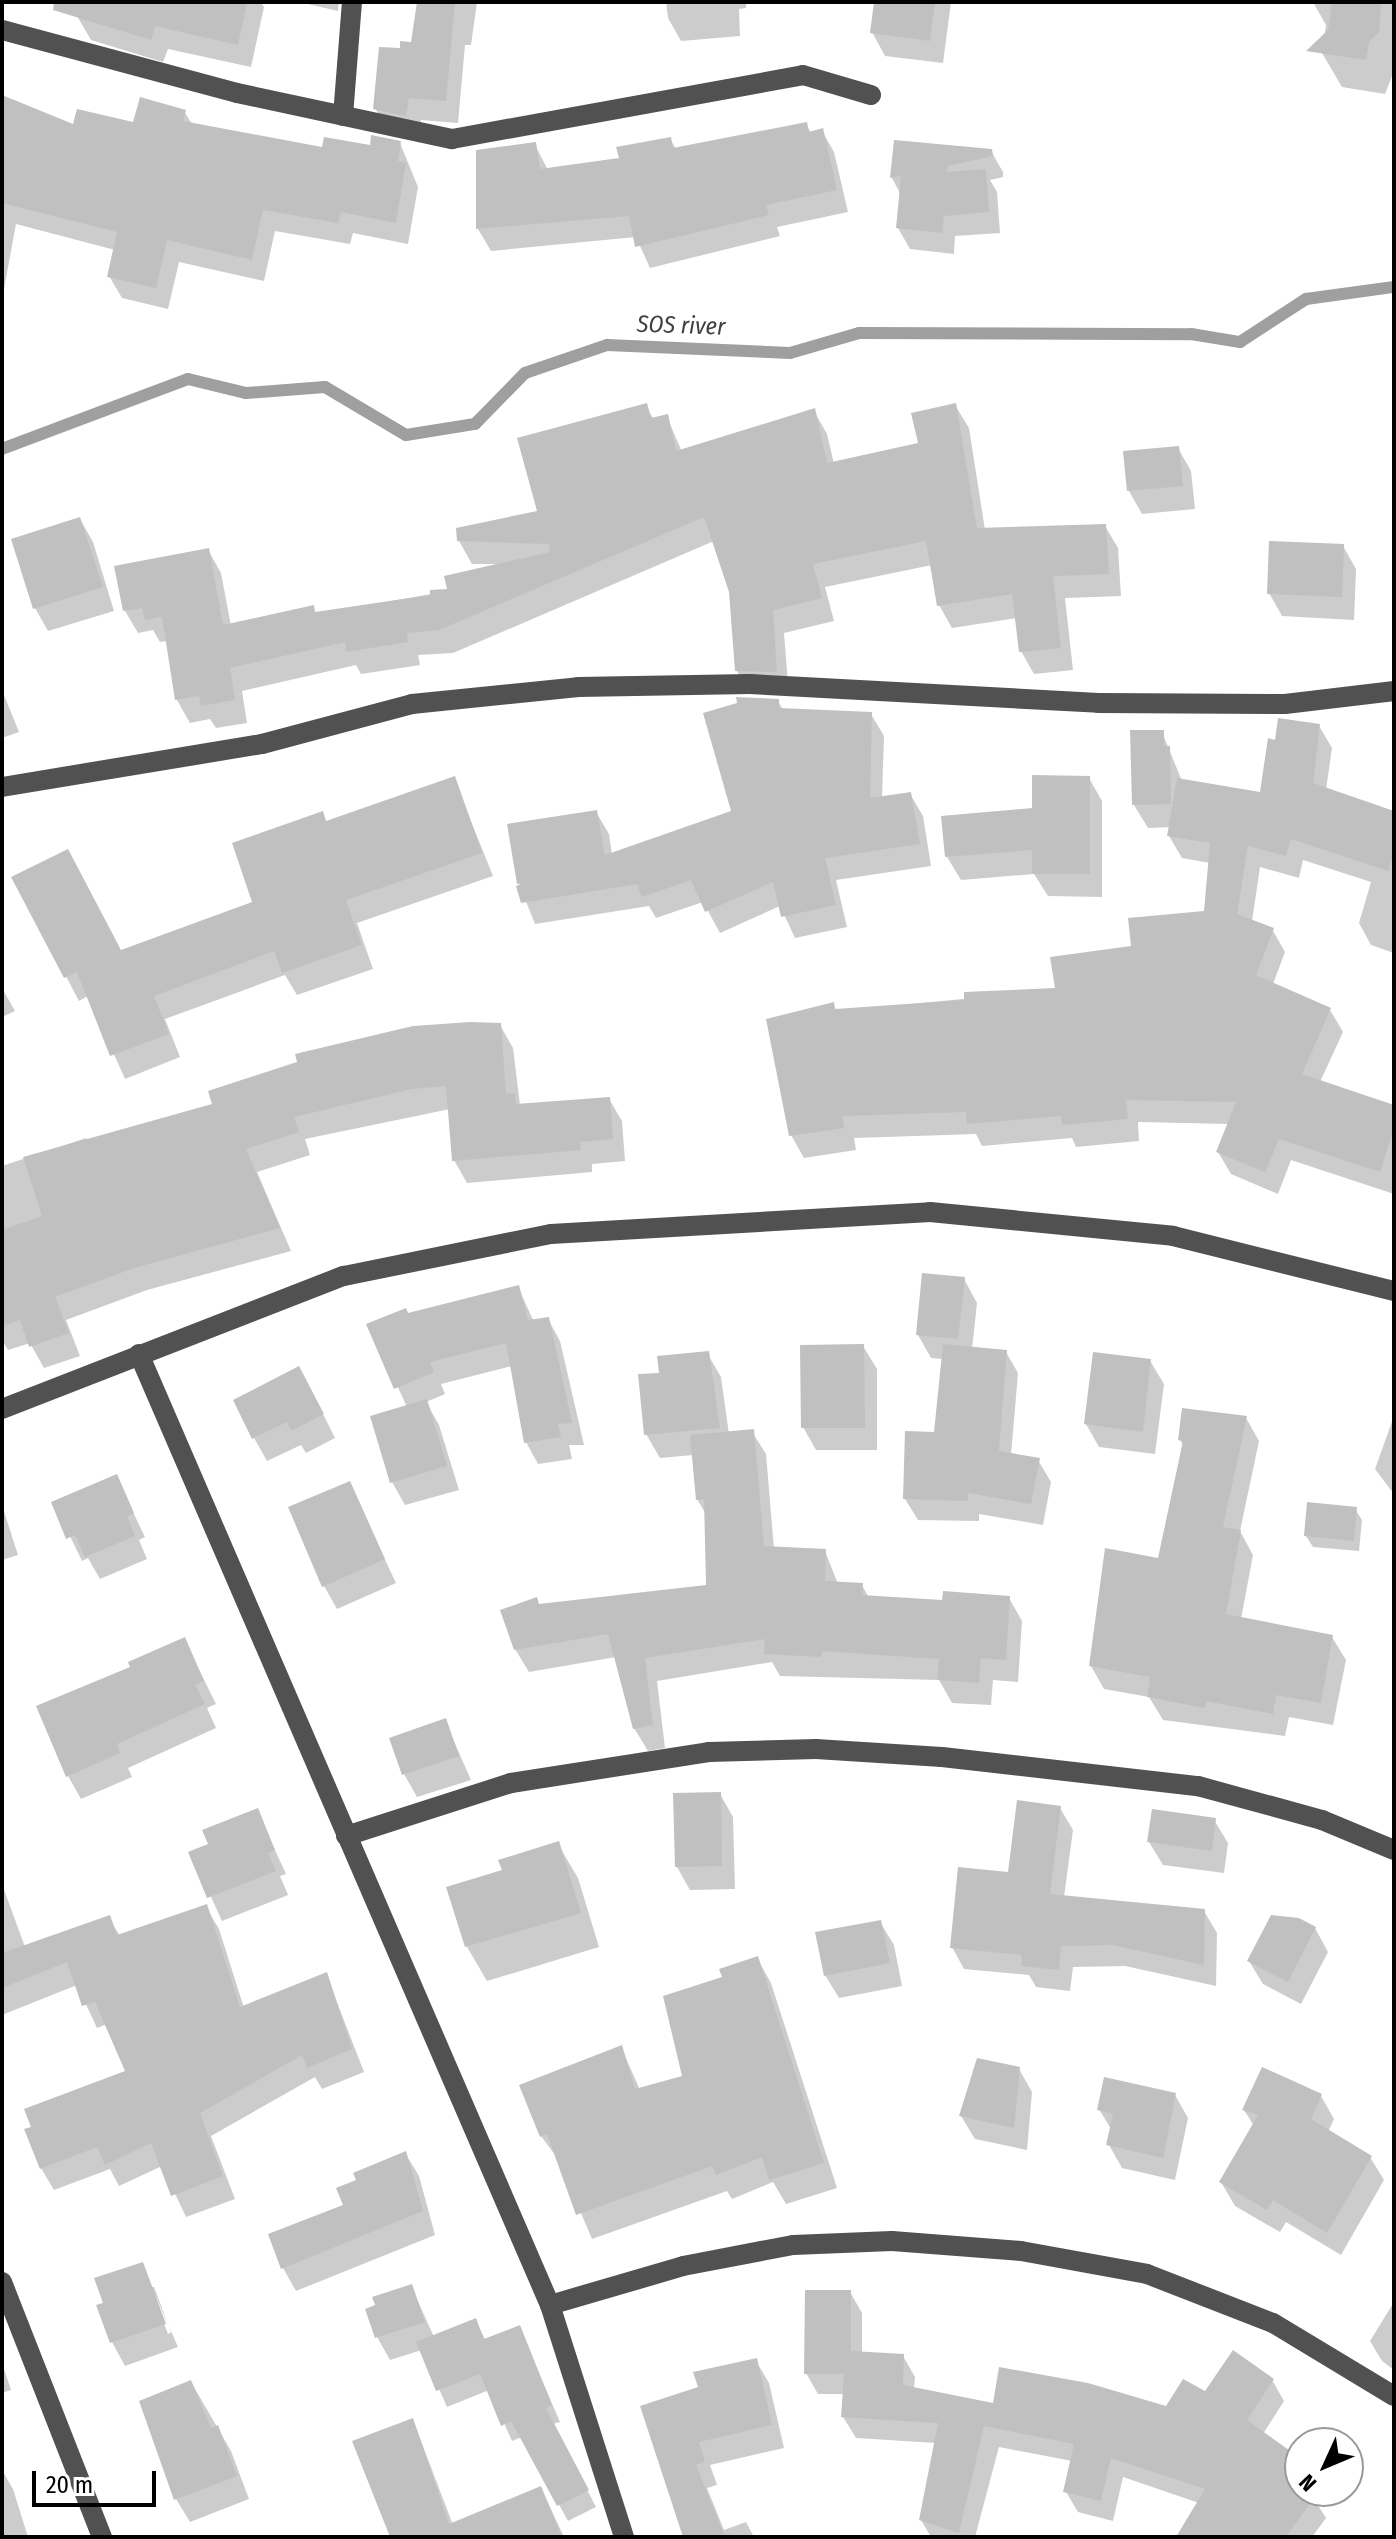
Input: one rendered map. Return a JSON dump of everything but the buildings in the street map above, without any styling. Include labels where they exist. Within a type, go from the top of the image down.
[{"type":"street","points":[[343,116],[352,2]]},
{"type":"street","points":[[2,30],[343,116],[452,139],[685,92],[803,75],[871,95]]},
{"type":"street","points":[[2,787],[262,744],[412,704],[578,687],[750,684],[1098,703],[1285,704],[1394,691]]},
{"type":"street","points":[[2,1409],[344,1276],[551,1234],[930,1212],[1173,1236],[1394,1291]]},
{"type":"street","points":[[139,1354],[550,2305],[624,2537]]},
{"type":"street","points":[[346,1836],[511,1783],[709,1752],[816,1749],[942,1757],[1198,1786],[1322,1820],[1394,1850]]},
{"type":"street","points":[[550,2305],[683,2266],[793,2245],[892,2241],[1021,2251],[1147,2274],[1273,2323],[1394,2396]]},
{"type":"street","points":[[2,2282],[102,2537]]},
{"type":"waterway","name":"SOS river","points":[[2,449],[188,379],[246,393],[325,387],[406,435],[475,424],[525,373],[607,345],[790,353],[859,333],[1191,334],[1240,342],[1306,299],[1394,287]]}]
